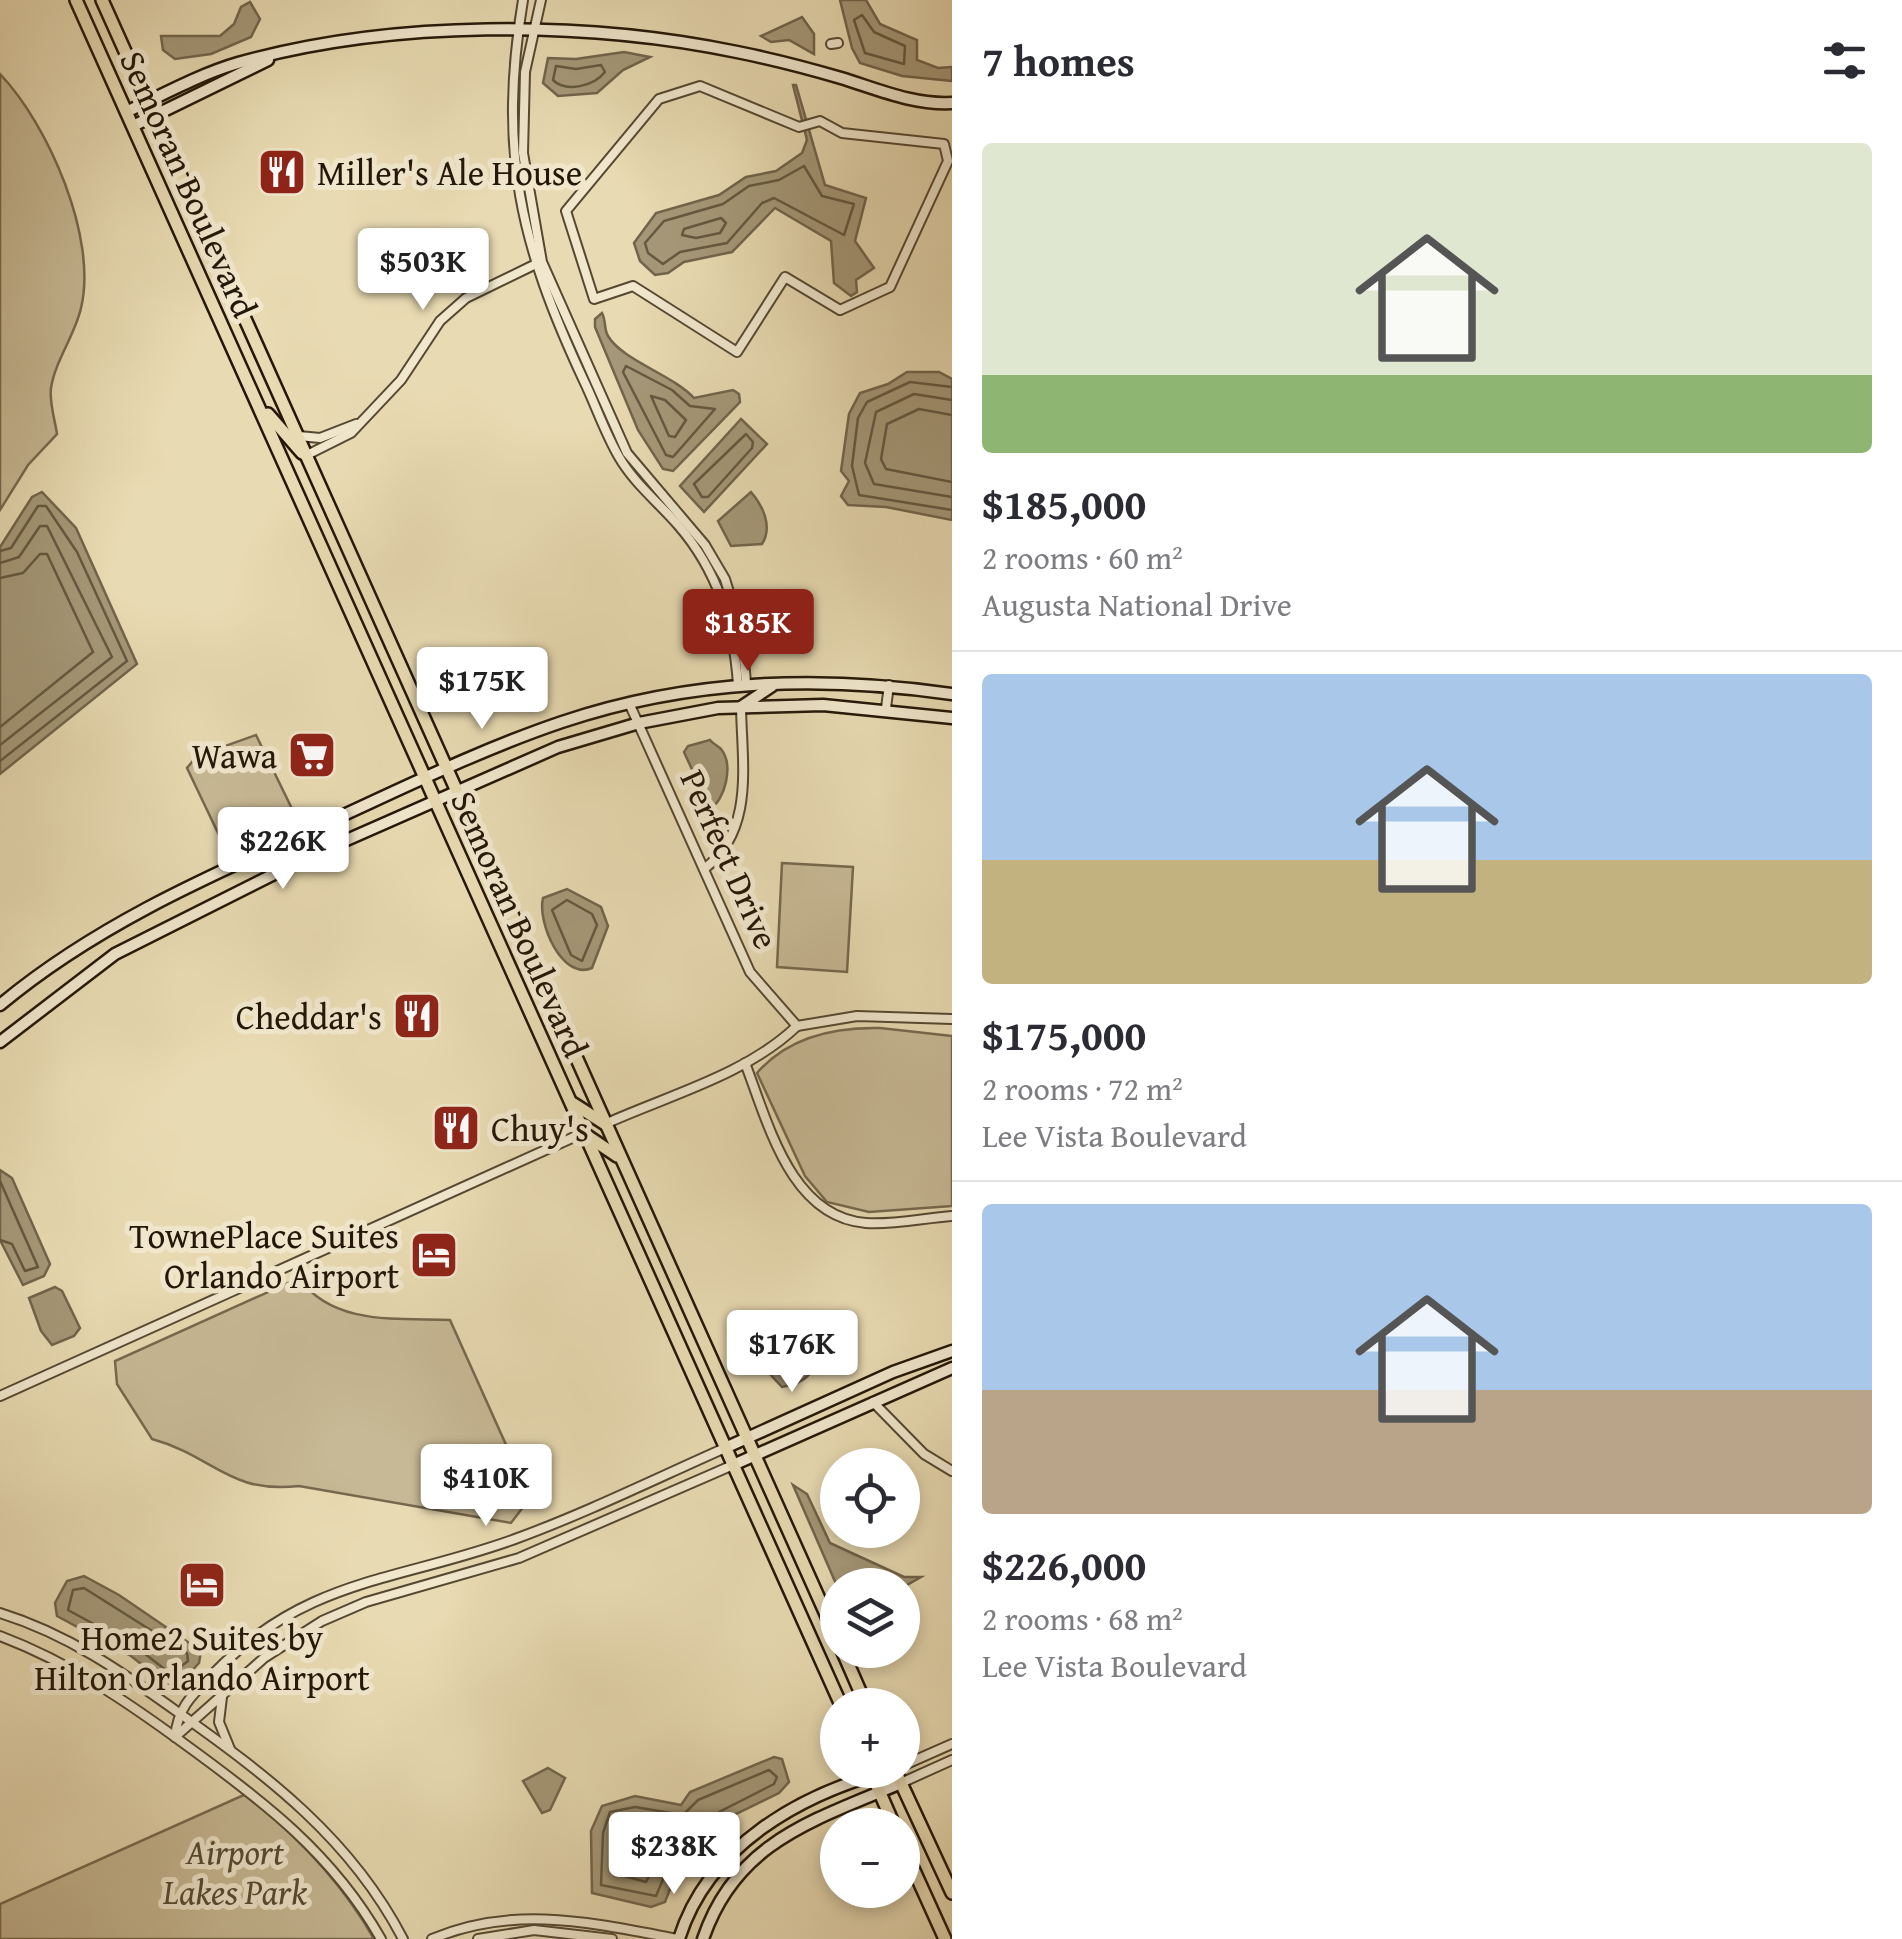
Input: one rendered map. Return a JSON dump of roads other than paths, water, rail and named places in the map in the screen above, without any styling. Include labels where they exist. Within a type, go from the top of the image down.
[{"type":"main road","name":"Semoran Boulevard","points":[[76,0],[833,1688]]},
{"type":"main road","name":"Semoran Boulevard","points":[[102,0],[820,1601]]},
{"type":"main road","points":[[249,386],[281,434],[306,456]]},
{"type":"main road","points":[[280,456],[297,463],[322,492]]},
{"type":"main road","points":[[567,1098],[605,1124]]},
{"type":"main road","points":[[583,1133],[620,1159]]},
{"type":"main road","points":[[877,1788],[886,1808]]},
{"type":"main road","points":[[903,1788],[952,1893]]},
{"type":"main road","points":[[920,1885],[942,1935]]},
{"type":"street","points":[[523,0],[511,104],[515,177],[538,263],[627,454],[706,545],[725,579],[742,635],[742,684],[736,698],[718,708]]},
{"type":"street","points":[[538,263],[522,153],[530,33],[541,0]]},
{"type":"street","points":[[126,112],[234,64],[282,52],[425,32],[617,34],[708,46],[784,62],[896,96],[952,103]]},
{"type":"street","points":[[133,126],[282,52]]},
{"type":"street","points":[[706,86],[799,127],[813,124],[820,122],[832,131],[855,135],[940,141],[946,148],[948,161],[885,292],[840,310],[784,277],[737,352],[633,286],[594,299],[578,260],[566,211],[659,99],[706,86]]},
{"type":"street","points":[[306,456],[351,433],[401,380],[440,321],[453,309],[491,283],[538,263]]},
{"type":"street","points":[[296,436],[320,438],[356,424]]},
{"type":"street","points":[[704,870],[733,840],[740,820],[741,707],[760,690],[782,682]]},
{"type":"street","points":[[0,1005],[76,949],[226,868],[559,723],[630,703],[742,684],[889,685],[952,694]]},
{"type":"street","points":[[886,708],[889,685]]},
{"type":"street","name":"Perfect Drive","points":[[630,703],[750,972],[797,1026]]},
{"type":"street","points":[[0,1042],[115,954],[241,890],[456,790],[558,748],[638,722],[718,708],[886,708],[952,718]]},
{"type":"street","points":[[226,868],[241,890]]},
{"type":"street","points":[[76,949],[90,972]]},
{"type":"street","points":[[605,1124],[745,1063],[778,1044],[797,1026],[856,1016],[952,1022]]},
{"type":"street","points":[[745,1063],[793,1173],[820,1208],[840,1218],[867,1223],[952,1216]]},
{"type":"street","points":[[0,1396],[583,1133]]},
{"type":"street","points":[[175,1737],[177,1712],[240,1648],[313,1600],[368,1578],[525,1536],[893,1372],[952,1351]]},
{"type":"street","points":[[175,1737],[274,1650],[343,1611],[519,1558],[733,1466],[871,1400],[952,1368]]},
{"type":"street","points":[[871,1400],[924,1454],[952,1471]]},
{"type":"street","points":[[381,1939],[350,1890],[301,1834],[175,1737],[73,1667],[0,1634],[3,1614],[84,1648],[194,1723],[318,1821],[372,1887],[403,1939]]},
{"type":"street","points":[[222,1696],[219,1722],[230,1750]]},
{"type":"street","points":[[920,1758],[952,1744]]},
{"type":"street","points":[[920,1774],[952,1760]]},
{"type":"street","points":[[432,1939],[474,1925],[541,1917],[679,1939],[705,1884],[740,1844],[777,1818],[840,1788]]},
{"type":"street","points":[[703,1939],[722,1897],[756,1854],[791,1832],[889,1788]]},
{"type":"street","points":[[478,1939],[534,1930],[612,1939]]},
{"type":"water","points":[[840,0],[866,0],[880,24],[917,40],[917,60],[938,68],[952,67],[952,81],[902,76],[860,63],[852,48]]},
{"type":"water","points":[[250,2],[260,19],[251,37],[211,54],[175,59],[163,50],[161,36],[220,36],[234,24],[241,7]]},
{"type":"water","points":[[802,17],[814,34],[814,54],[789,40],[771,42],[761,36]]},
{"type":"water","points":[[624,52],[650,57],[623,70],[597,93],[558,96],[543,83],[548,58],[576,59]]},
{"type":"water","points":[[793,85],[825,185],[866,198],[855,241],[874,268],[856,280],[857,292],[851,296],[834,283],[831,241],[775,208],[732,252],[684,262],[668,273],[655,275],[640,261],[634,243],[656,213],[719,195],[746,177],[776,171],[802,153],[807,140]]},
{"type":"water","points":[[602,313],[607,334],[615,345],[694,398],[733,390],[739,394],[740,402],[673,471],[663,469],[638,430],[595,327],[595,319]]},
{"type":"water","points":[[907,372],[939,372],[952,379],[952,520],[886,507],[848,505],[841,496],[849,481],[841,471],[849,414],[860,393],[888,384]]},
{"type":"water","points":[[741,419],[767,444],[704,512],[680,486]]},
{"type":"water","points":[[42,492],[76,528],[137,664],[0,774],[0,547],[32,497]]},
{"type":"water","points":[[751,492],[765,517],[765,537],[762,544],[731,546],[718,521]]},
{"type":"water","points":[[710,740],[725,756],[727,773],[720,798],[710,809],[684,752],[688,746]]},
{"type":"water","points":[[567,889],[601,907],[608,926],[592,968],[581,970],[571,966],[548,934],[543,898]]},
{"type":"water","points":[[0,1170],[12,1178],[50,1264],[44,1276],[23,1285],[0,1240]]},
{"type":"water","points":[[55,1287],[62,1291],[80,1328],[74,1336],[52,1345],[41,1331],[29,1298]]},
{"type":"water","points":[[789,1329],[805,1333],[817,1345],[817,1361],[810,1374],[798,1383],[782,1387],[766,1370],[746,1370],[740,1360],[744,1346]]},
{"type":"water","points":[[793,1485],[807,1494],[820,1522],[820,1547]]},
{"type":"water","points":[[820,1548],[841,1548],[884,1568],[829,1568]]},
{"type":"water","points":[[84,1576],[201,1651],[199,1663],[178,1686],[169,1686],[131,1656],[57,1616],[55,1603],[67,1581]]},
{"type":"water","points":[[774,1757],[782,1759],[789,1782],[779,1793],[726,1819],[706,1846],[679,1866],[665,1902],[651,1907],[592,1893],[591,1831],[602,1806],[635,1796],[681,1805],[690,1792]]},
{"type":"water","points":[[548,1768],[565,1778],[550,1810],[542,1813],[523,1781]]},
{"type":"place","name":"Miller's Ale House","points":[[282,172]]},
{"type":"place","name":"Wawa","points":[[312,755]]},
{"type":"place","name":"Cheddar's","points":[[417,1016]]},
{"type":"place","name":"Chuy's","points":[[456,1128]]},
{"type":"place","name":"TownePlace Suites Orlando Airport","points":[[434,1255]]},
{"type":"place","name":"Home2 Suites by Hilton Orlando Airport","points":[[202,1585]]},
{"type":"park label","name":"Airport Lakes Park","points":[[235,1871]]}]
